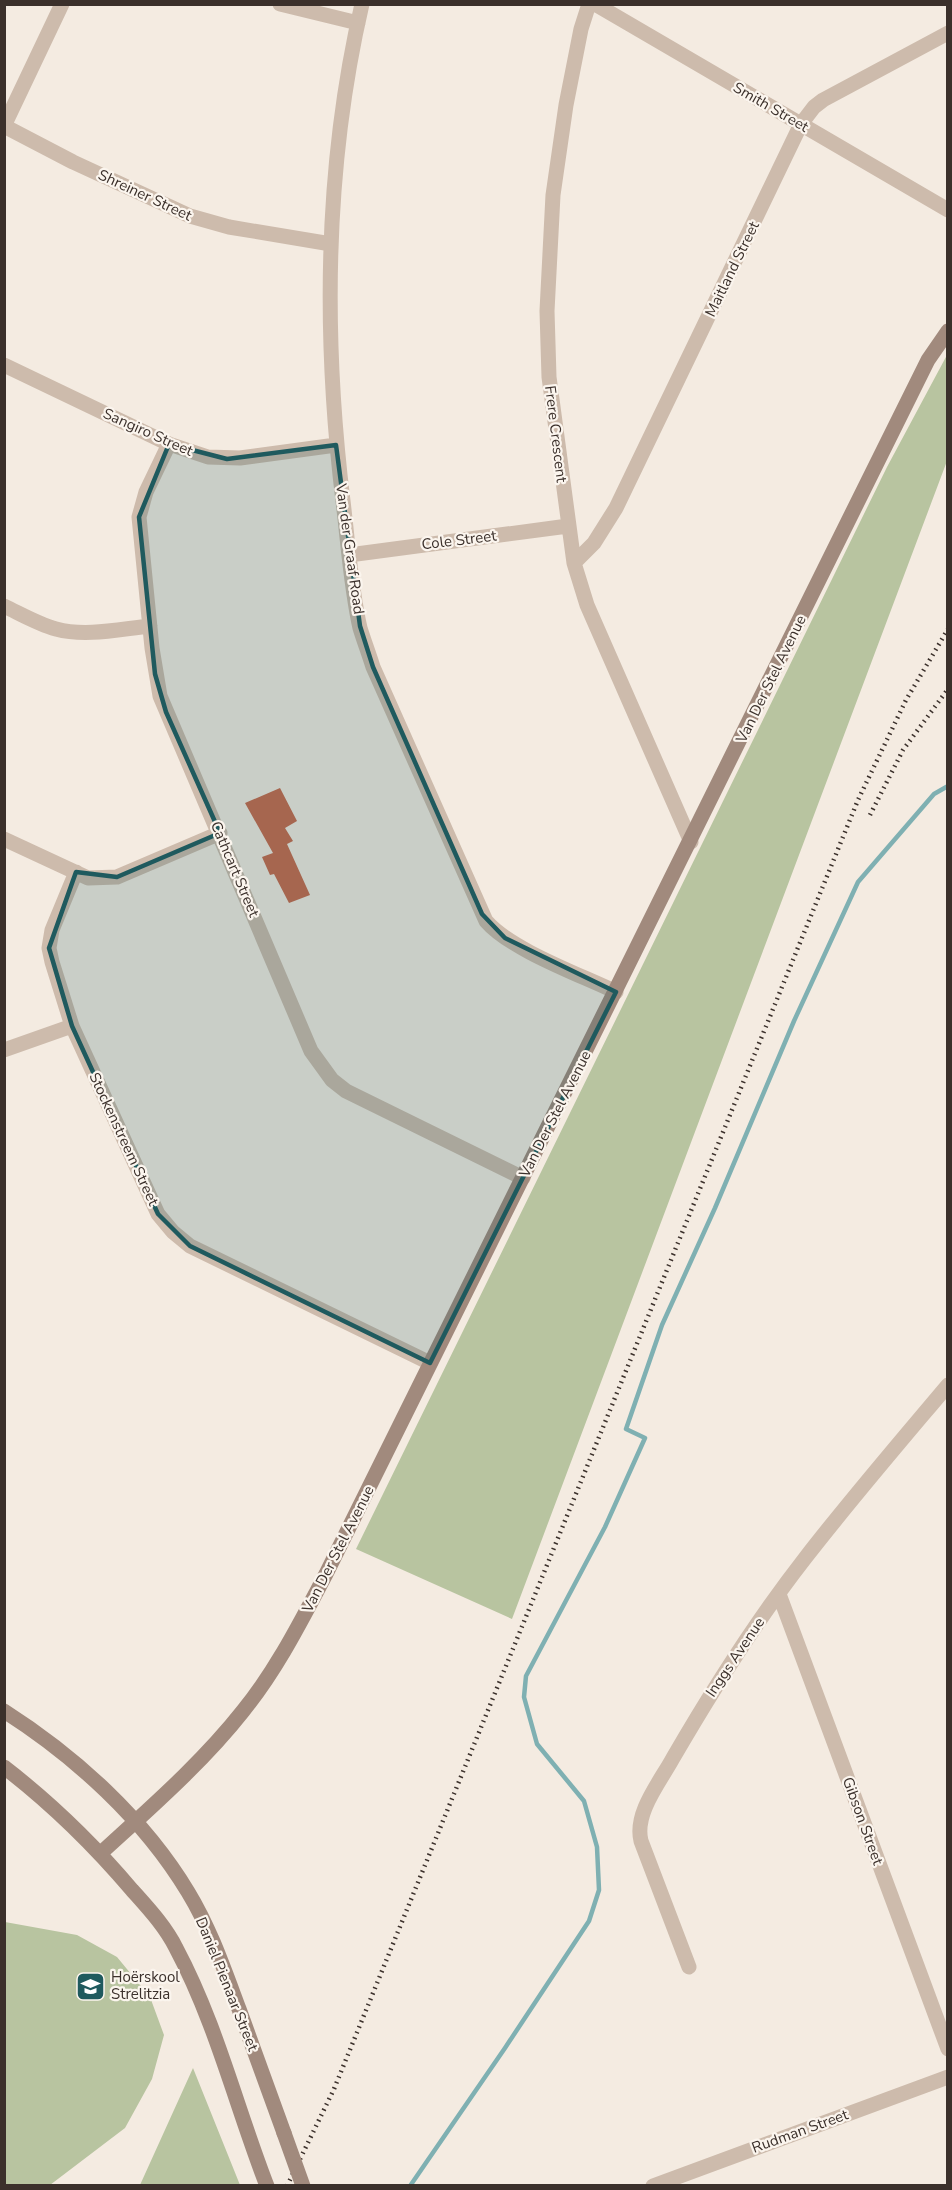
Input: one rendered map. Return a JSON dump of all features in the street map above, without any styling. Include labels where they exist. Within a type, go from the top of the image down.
[{"type":"street","points":[[4,126],[62,4]]},
{"type":"street","points":[[280,4],[358,23]]},
{"type":"street","name":"Van der Graaf Road","points":[[362,4],[335,164],[331,244],[331,360],[336,445],[360,626],[373,667],[442,827],[486,921],[498,933],[517,945],[616,992]]},
{"type":"street","name":"Frere Crescent","points":[[589,4],[581,29],[566,105],[553,195],[547,311],[549,377],[574,564],[601,639],[691,842]]},
{"type":"street","name":"Smith Street","points":[[595,4],[948,210]]},
{"type":"street","name":"Maitland Street","points":[[574,564],[594,543],[616,508],[801,124],[814,107],[824,100],[948,33]]},
{"type":"street","name":"Shreiner Street","points":[[4,126],[73,162],[190,216],[230,227],[331,244]]},
{"type":"street","name":"Van Der Stel Avenue","points":[[101,1853],[229,1729],[251,1702],[283,1654],[326,1574],[691,842],[928,360],[948,331]]},
{"type":"street","name":"Sangiro Street","points":[[4,365],[169,444],[201,455],[227,459],[336,445]]},
{"type":"street","name":"Cathcart Street","points":[[169,444],[146,492],[139,517],[155,674],[160,696],[311,1051],[332,1080],[346,1091],[523,1178]]},
{"type":"street","name":"Cole Street","points":[[349,555],[568,526]]},
{"type":"street","points":[[4,606],[46,626],[67,632],[92,632],[150,626]]},
{"type":"street","points":[[4,839],[88,878],[117,877],[220,833]]},
{"type":"street","name":"Stockenstreem Street","points":[[76,872],[52,930],[49,948],[72,1026],[158,1214],[173,1232],[190,1245],[430,1363]]},
{"type":"street","points":[[4,1050],[72,1026]]},
{"type":"street","name":"Inggs Avenue","points":[[690,1967],[640,1841],[639,1825],[647,1805],[705,1703],[779,1594],[806,1557],[948,1385]]},
{"type":"street","name":"Gibson Street","points":[[779,1594],[948,2049]]},
{"type":"street","name":"Daniel Pienaar Street","points":[[4,1711],[65,1756],[110,1795],[164,1855],[188,1892],[206,1926],[223,1967],[303,2186]]},
{"type":"street","name":"Daniel Pienaar Street","points":[[4,1767],[63,1815],[101,1853],[152,1913],[175,1946],[207,2015],[265,2181]]},
{"type":"street","name":"Rudman Street","points":[[653,2186],[948,2077]]},
{"type":"highlighted area","points":[[169,444],[227,459],[336,445],[360,626],[373,667],[482,914],[505,938],[616,992],[430,1363],[190,1246],[158,1214],[72,1026],[49,948],[76,872],[117,877],[220,833],[166,712],[155,674],[139,517]]},
{"type":"green space","points":[[947,355],[947,461],[512,1619],[356,1549],[887,467]]},
{"type":"green space","name":"Hoërskool Strelitzia","points":[[5,1922],[77,1935],[117,1957],[150,1997],[164,2035],[152,2079],[125,2128],[50,2185],[5,2185]]},
{"type":"green space","points":[[193,2068],[240,2185],[140,2185]]},
{"type":"building","points":[[280,788],[297,821],[285,828],[293,841],[287,844],[310,895],[289,903],[274,874],[270,875],[262,857],[273,853],[245,803]]},
{"type":"waterway","points":[[410,2186],[589,1921],[599,1890],[597,1847],[584,1801],[537,1744],[524,1697],[526,1676],[605,1527],[645,1438],[626,1429],[662,1325],[715,1208],[794,1021],[858,882],[934,794],[948,786]]},
{"type":"railway","points":[[287,2186],[334,2089],[858,800],[906,700],[948,629]]},
{"type":"railway","points":[[870,815],[903,750],[948,689]]},
{"type":"place","name":"Hoërskool Strelitzia","points":[[90,1986]]}]
